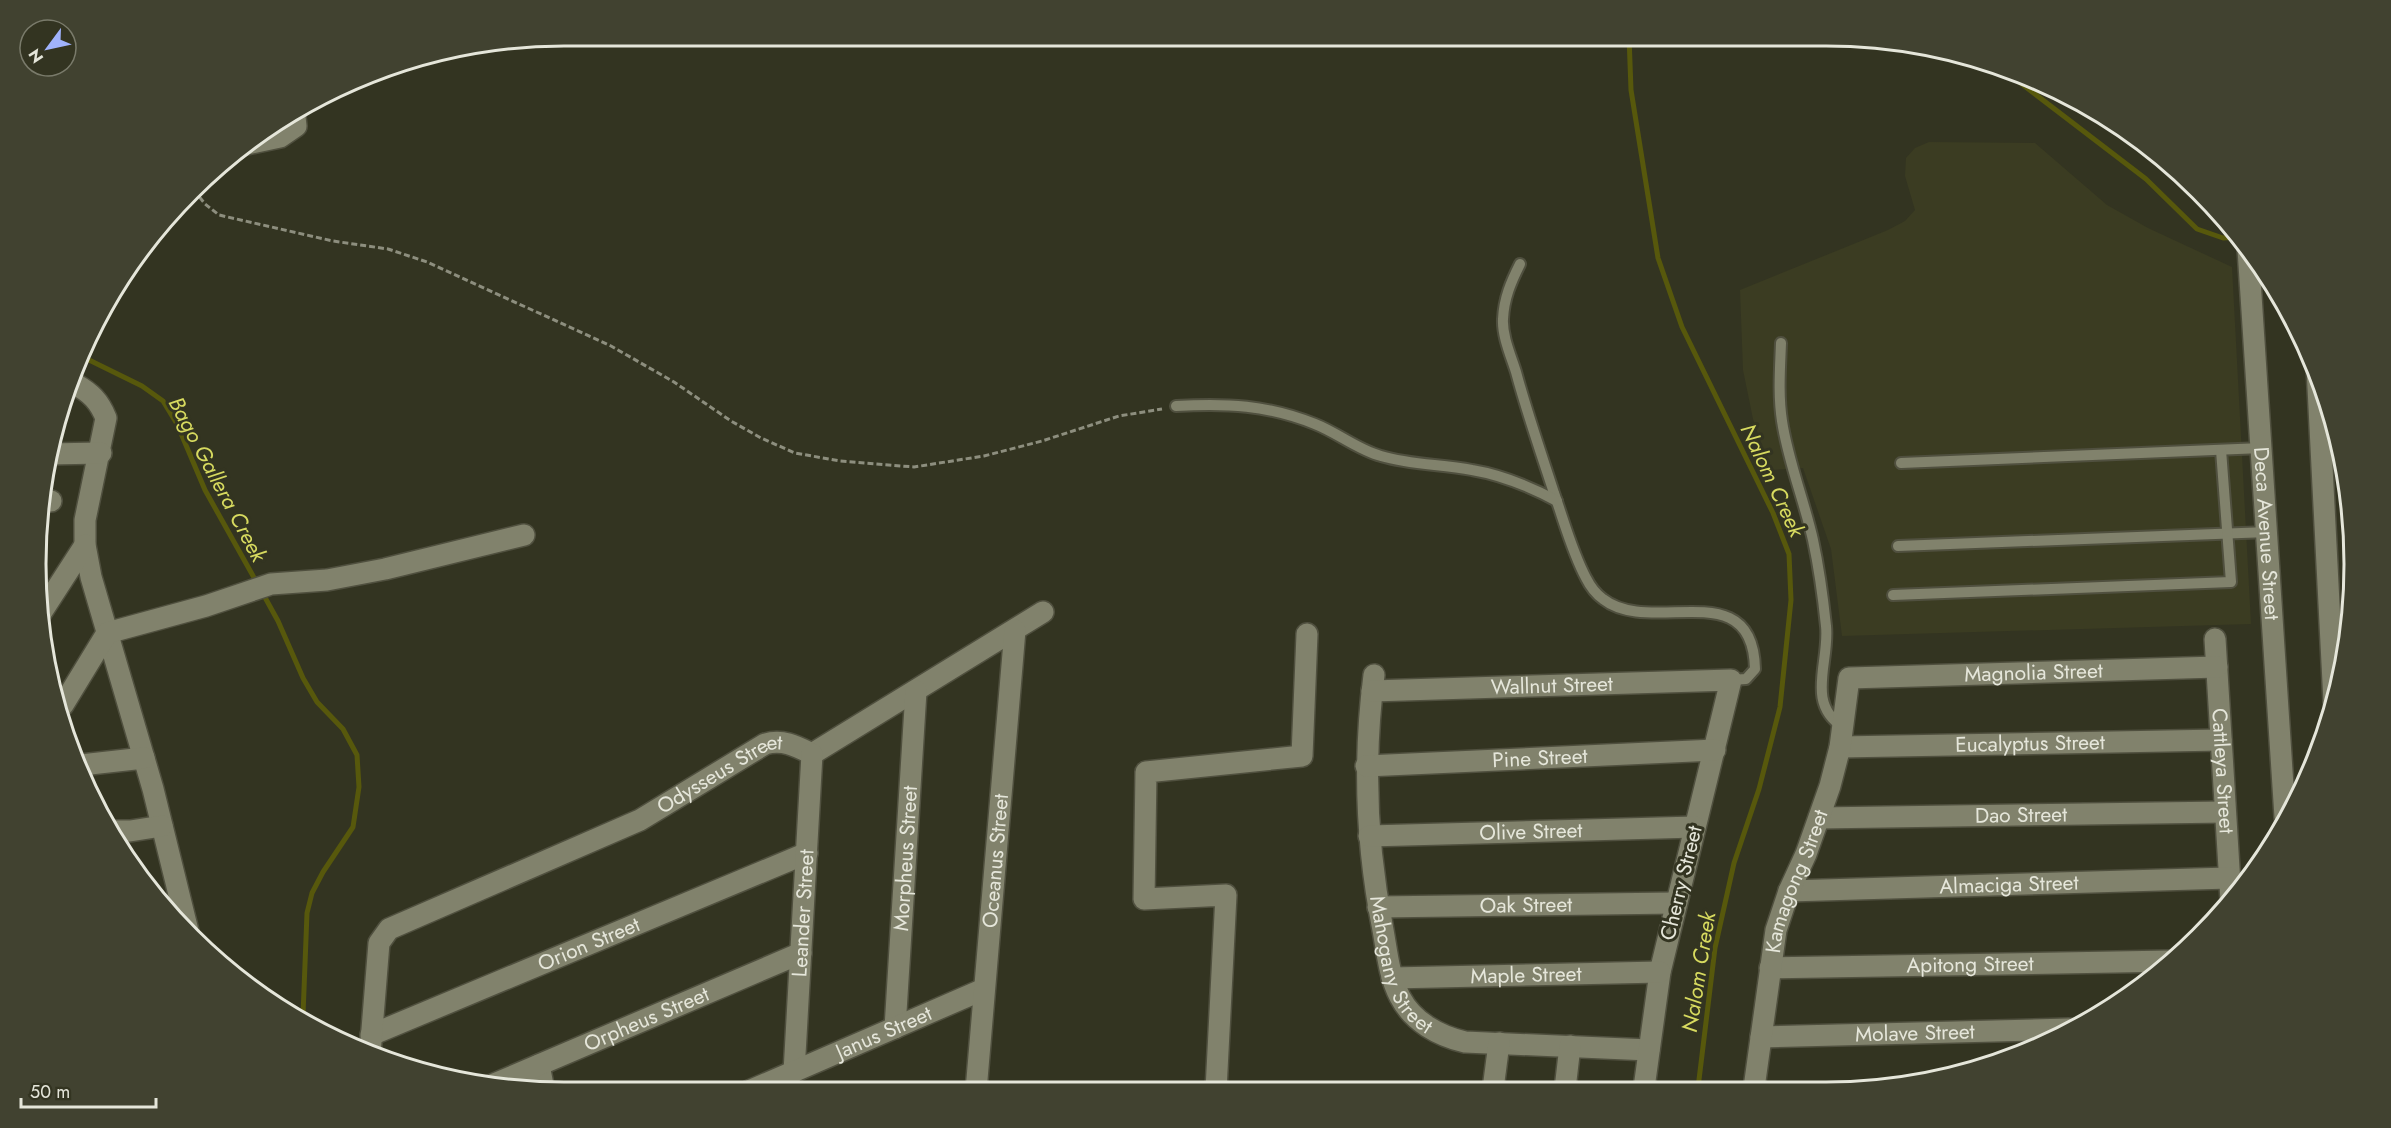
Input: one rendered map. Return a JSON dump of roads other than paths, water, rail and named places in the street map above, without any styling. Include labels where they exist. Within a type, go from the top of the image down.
[{"type":"street","points":[[269,139],[286,135],[296,126],[296,122]]},
{"type":"street","name":"Deca Avenue Street","points":[[2249,264],[2284,806]]},
{"type":"street","points":[[79,386],[92,393],[101,405],[106,418],[101,453],[88,498],[85,545],[91,577],[144,758],[181,912]]},
{"type":"street","points":[[2319,404],[2333,675]]},
{"type":"street","points":[[58,454],[101,453]]},
{"type":"street","points":[[65,702],[107,633],[206,606],[271,584],[327,580],[385,569],[524,535]]},
{"type":"street","points":[[48,602],[85,545]]},
{"type":"street","name":"Odysseus Street","points":[[371,1044],[377,952],[382,935],[396,924],[640,820],[765,744],[774,741],[786,742],[812,754],[1043,612]]},
{"type":"street","name":"Oceanus Street","points":[[977,1082],[1015,630]]},
{"type":"street","points":[[1216,1082],[1226,895],[1144,899],[1146,772],[1302,756],[1307,634]]},
{"type":"street","name":"Cattleya Street","points":[[2215,639],[2229,889]]},
{"type":"street","name":"Magnolia Street","points":[[1849,678],[2217,667]]},
{"type":"street","name":"Kamagong Street","points":[[1755,1082],[1776,930],[1789,891],[1819,818],[1841,737],[1849,678]]},
{"type":"street","name":"Wallnut Street","points":[[1373,683],[1731,680]]},
{"type":"street","name":"Cherry Street","points":[[1645,1082],[1660,972],[1731,680]]},
{"type":"street","name":"Mahogany Street","points":[[1373,683],[1366,765],[1369,836],[1378,907],[1392,978],[1400,998],[1412,1014],[1430,1028],[1447,1037],[1466,1042],[1649,1050]]},
{"type":"street","name":"Morpheus Street","points":[[895,1028],[916,691]]},
{"type":"street","name":"Eucalyptus Street","points":[[1841,737],[2221,740]]},
{"type":"street","name":"Pine Street","points":[[1366,765],[1715,750]]},
{"type":"street","name":"Leander Street","points":[[794,1072],[812,754]]},
{"type":"street","points":[[87,764],[144,758]]},
{"type":"street","name":"Dao Street","points":[[1819,818],[2225,812]]},
{"type":"street","points":[[121,831],[162,826]]},
{"type":"street","name":"Olive Street","points":[[1369,836],[1695,826]]},
{"type":"street","name":"Orion Street","points":[[372,1044],[807,853]]},
{"type":"street","name":"Almaciga Street","points":[[1789,891],[2229,878]]},
{"type":"street","name":"Oak Street","points":[[1378,907],[1675,903]]},
{"type":"street","name":"Orpheus Street","points":[[508,1078],[801,953]]},
{"type":"street","name":"Apitong Street","points":[[1770,968],[2158,961]]},
{"type":"street","name":"Maple Street","points":[[1392,978],[1660,972]]},
{"type":"street","name":"Janus Street","points":[[770,1082],[984,989]]},
{"type":"street","name":"Molave Street","points":[[1761,1037],[2053,1029]]},
{"type":"street","points":[[1494,1082],[1499,1043]]},
{"type":"street","points":[[1566,1082],[1570,1047]]},
{"type":"street","points":[[539,1065],[542,1081]]},
{"type":"lane","points":[[1520,264],[1506,294],[1503,322],[1522,398],[1586,579],[1605,601],[1623,609],[1654,613],[1705,610],[1735,620],[1752,644],[1755,669],[1746,679],[1731,680]]},
{"type":"lane","points":[[1781,343],[1782,420],[1813,540],[1827,630],[1821,694],[1825,708],[1841,737]]},
{"type":"lane","points":[[1176,406],[1223,404],[1266,408],[1316,424],[1379,456],[1412,463],[1471,469],[1529,486],[1557,501]]},
{"type":"lane","points":[[1901,463],[2262,448]]},
{"type":"lane","points":[[1893,596],[2231,582],[2222,450]]},
{"type":"lane","points":[[1898,546],[2268,532]]},
{"type":"waterway","name":"Nalom Creek","points":[[1629,46],[1631,90],[1658,258],[1682,327],[1773,513],[1789,554],[1791,600],[1780,707],[1759,789],[1734,863],[1715,948],[1699,1082]]},
{"type":"waterway","points":[[2024,86],[2146,179],[2197,229],[2228,238]]},
{"type":"waterway","name":"Bago Gallera Creek","points":[[89,360],[142,386],[163,401],[177,424],[205,490],[257,583]]},
{"type":"waterway","name":"Bago Gallera Creek","points":[[262,592],[278,621],[303,678],[317,702],[343,729],[357,755],[359,787],[353,827],[323,872],[312,893],[307,913],[303,1011]]}]
